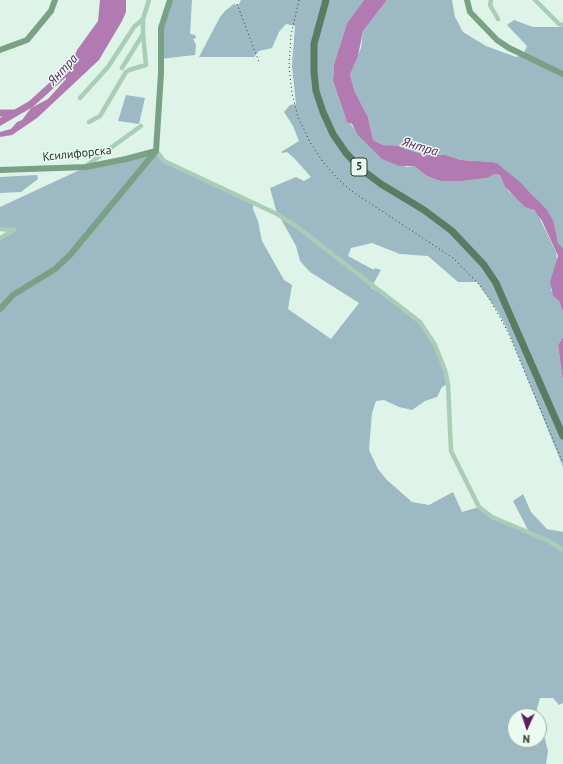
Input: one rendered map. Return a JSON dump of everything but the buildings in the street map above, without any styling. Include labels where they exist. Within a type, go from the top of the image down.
[{"type":"main road","name":"5","points":[[326,0],[314,44],[314,72],[316,91],[323,112],[333,134],[346,153],[361,169],[380,184],[424,210],[452,231],[484,265],[496,283],[563,436]]},
{"type":"street","points":[[0,50],[27,40],[51,12],[55,0]]},
{"type":"street","points":[[89,122],[100,116],[126,72],[146,65],[143,20],[149,0]]},
{"type":"street","points":[[0,309],[13,295],[55,269],[70,255],[156,151],[161,73],[161,28],[170,0]]},
{"type":"street","points":[[468,0],[470,12],[497,40],[509,48],[563,74]]},
{"type":"street","points":[[491,0],[490,5],[498,19]]},
{"type":"street","points":[[535,0],[559,24],[563,25]]},
{"type":"street","points":[[80,98],[108,67],[134,27],[143,20]]},
{"type":"street","points":[[122,68],[143,34]]},
{"type":"street","points":[[86,167],[141,126]]},
{"type":"street","points":[[156,151],[164,161],[277,214],[296,226],[420,322],[435,345],[445,370],[448,384],[451,451],[479,507],[492,517],[549,540],[563,550]]},
{"type":"street","name":"Ксилифорска","points":[[0,170],[86,167],[126,160],[156,151]]},
{"type":"street","points":[[0,229],[14,230],[0,238]]},
{"type":"shaded area","points":[[170,0],[192,0],[190,34],[195,35],[196,38],[193,39],[196,45],[195,55],[160,59],[160,43]]},
{"type":"shaded area","points":[[241,0],[364,0],[347,23],[334,64],[333,81],[346,119],[366,142],[406,167],[414,166],[427,176],[440,181],[462,181],[487,178],[495,174],[500,175],[509,192],[537,213],[556,252],[557,260],[551,290],[559,301],[563,312],[563,337],[558,345],[563,382],[563,467],[508,331],[498,312],[477,282],[458,282],[428,256],[400,254],[372,243],[351,248],[348,256],[374,270],[375,268],[381,270],[371,288],[388,296],[411,313],[435,345],[448,384],[442,387],[437,397],[425,401],[412,410],[399,407],[384,400],[376,401],[372,413],[369,450],[378,469],[387,480],[412,502],[429,505],[453,492],[462,512],[479,507],[492,517],[529,532],[513,501],[523,494],[531,512],[547,529],[563,532],[563,703],[559,705],[553,698],[540,698],[537,708],[507,708],[507,748],[547,747],[548,751],[546,764],[0,764],[0,238],[13,232],[0,229],[0,207],[86,167],[156,151],[159,157],[253,203],[253,209],[258,221],[262,241],[284,280],[292,285],[288,309],[331,339],[359,303],[310,272],[300,261],[296,246],[276,210],[270,188],[296,177],[304,181],[311,177],[287,152],[281,152],[299,141],[293,126],[284,112],[290,105],[296,104],[292,66],[295,26],[286,24],[279,32],[272,48],[259,51],[254,57],[199,57],[220,17],[235,3],[235,5],[239,4]]},
{"type":"shaded area","points":[[387,0],[452,0],[455,17],[463,32],[486,46],[516,57],[523,55],[527,46],[507,25],[514,20],[533,27],[563,27],[563,248],[558,243],[554,222],[532,194],[503,168],[492,162],[461,160],[446,155],[416,154],[405,148],[383,145],[373,140],[368,117],[355,92],[350,75],[361,48],[363,31]]},
{"type":"shaded area","points":[[126,95],[145,98],[139,124],[118,121]]},
{"type":"shaded area","points":[[37,175],[38,179],[21,192],[0,193],[0,177]]},
{"type":"water","name":"Янтра","points":[[100,0],[126,0],[126,12],[99,60],[37,118],[12,135],[0,137],[0,132],[11,129],[17,122],[22,120],[31,108],[48,99],[66,79],[65,76],[56,83],[55,80],[64,67],[72,63],[77,50],[98,21]]},
{"type":"water","points":[[364,0],[387,0],[363,31],[358,56],[350,75],[355,92],[368,117],[373,140],[383,145],[398,146],[423,155],[446,155],[461,160],[492,162],[498,164],[520,182],[547,210],[554,222],[558,243],[563,248],[563,312],[559,301],[553,295],[550,282],[558,256],[542,221],[534,210],[525,207],[505,187],[500,175],[495,174],[487,178],[462,181],[440,181],[427,176],[414,166],[399,166],[382,159],[358,135],[352,124],[347,122],[333,81],[334,64],[347,23]]},
{"type":"water","points":[[563,337],[563,382],[558,345]]},
{"type":"waterway","name":"Янтра","points":[[0,122],[31,104],[62,76]]},
{"type":"waterway","points":[[0,113],[14,113]]},
{"type":"railway","points":[[299,0],[291,35],[289,66],[292,93],[298,117],[310,142],[323,162],[339,180],[353,192],[453,258],[477,282],[489,298],[508,332],[563,463]]},
{"type":"railway","points":[[237,4],[259,62]]}]
